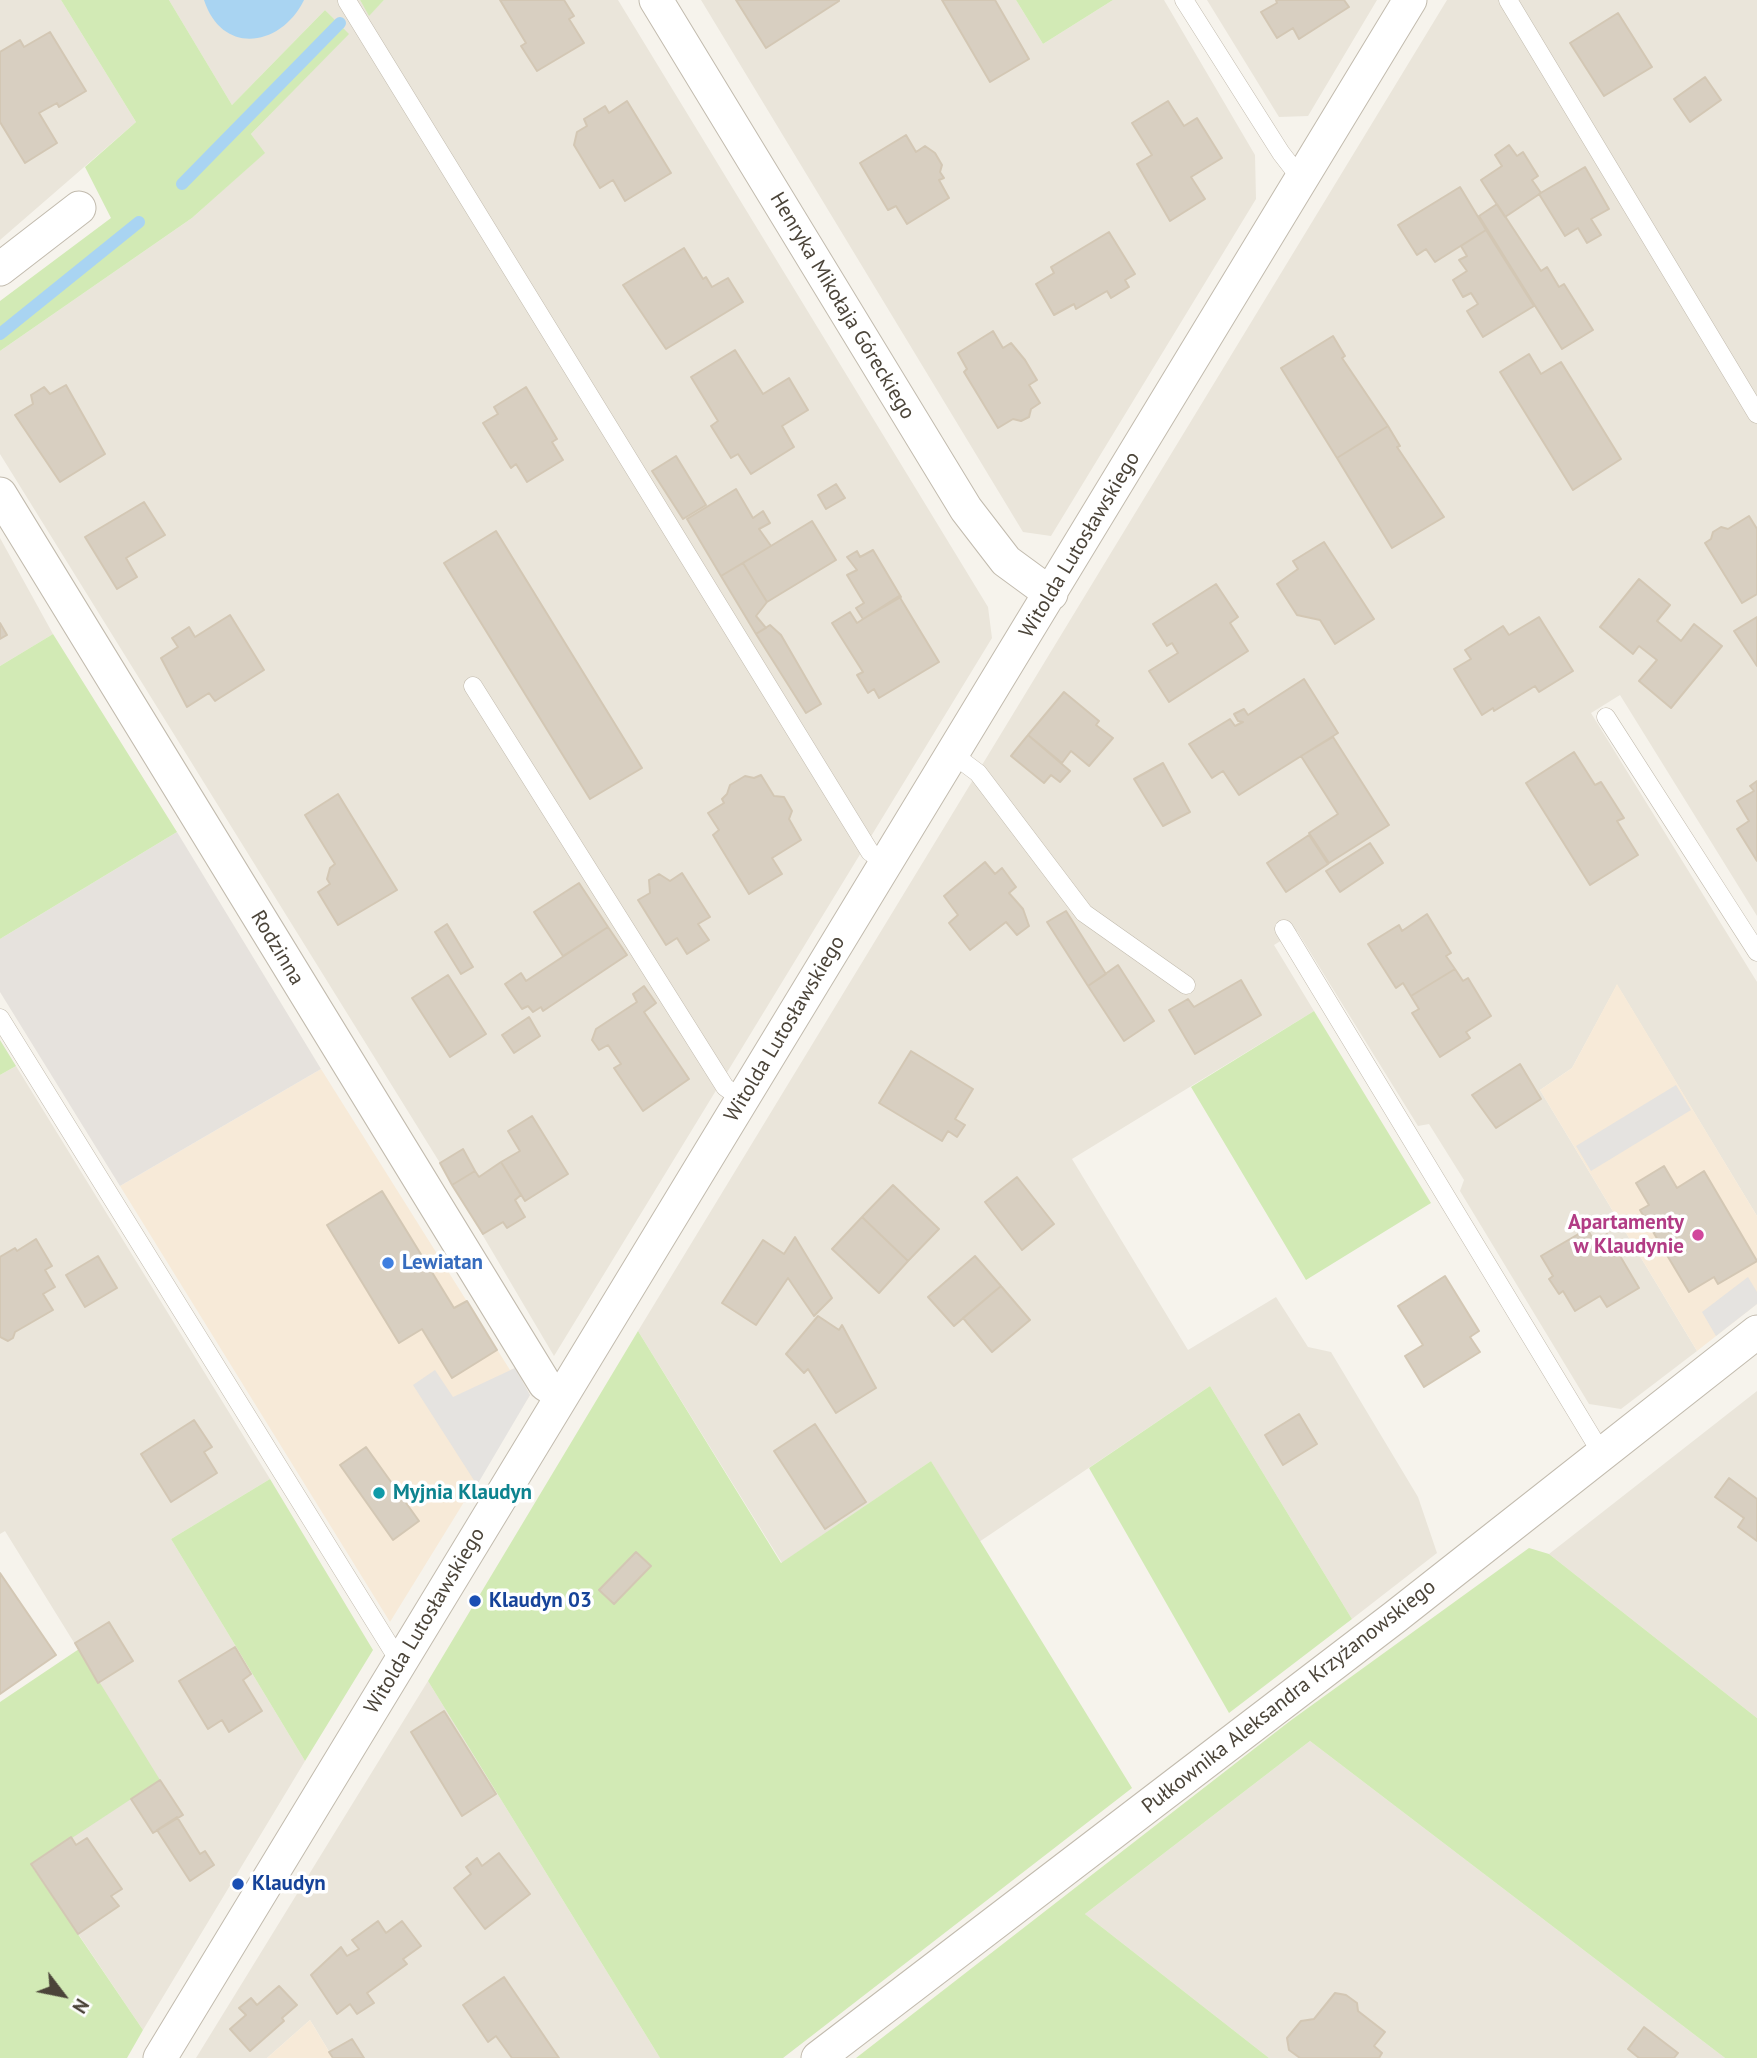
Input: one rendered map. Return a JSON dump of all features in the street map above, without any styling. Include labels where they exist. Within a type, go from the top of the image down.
[{"type":"street","name":"Henryka Mikołaja Góreckiego","points":[[656,0],[966,509],[1006,561],[1051,594]]},
{"type":"street","name":"Witolda Lutosławskiego","points":[[160,2058],[954,755],[1410,0]]},
{"type":"street","points":[[0,269],[79,208]]},
{"type":"street","name":"Rodzinna","points":[[0,494],[537,1373],[545,1384],[562,1395]]},
{"type":"street","name":"Pułkownika Aleksandra Krzyżanowskiego","points":[[818,2058],[1115,1833],[1757,1332]]},
{"type":"lane","points":[[1184,0],[1281,153],[1301,179]]},
{"type":"lane","points":[[1508,0],[1757,414]]},
{"type":"lane","points":[[347,1],[870,852],[886,863]]},
{"type":"lane","points":[[473,687],[725,1087],[743,1100]]},
{"type":"lane","points":[[1606,717],[1757,952]]},
{"type":"lane","points":[[954,755],[978,773],[1084,913],[1186,985]]},
{"type":"lane","points":[[1284,929],[1602,1454]]},
{"type":"lane","points":[[0,1018],[401,1664]]},
{"type":"shaded area","points":[[0,0],[61,0],[136,122],[0,240]]},
{"type":"shaded area","points":[[169,0],[360,0],[369,15],[384,0],[618,0],[988,607],[992,638],[554,1356],[440,1163],[0,454],[0,351],[192,218],[264,153],[251,134],[348,34],[325,10],[232,105]]},
{"type":"shaded area","points":[[701,0],[1016,0],[1043,44],[1113,0],[1164,0],[1255,155],[1256,199],[1051,536],[1023,532]]},
{"type":"shaded area","points":[[1207,0],[1377,0],[1308,116],[1279,117]]},
{"type":"shaded area","points":[[1447,0],[1757,0],[1757,916],[1620,695],[1591,713],[1757,982],[1757,1216],[1617,985],[1572,1068],[1540,1090],[1697,1351],[1621,1409],[1589,1404],[1460,1191],[1464,1180],[1429,1124],[1418,1126],[1297,931],[1274,945],[1314,1011],[1072,1159],[1188,1350],[1276,1297],[1308,1347],[1331,1352],[1418,1497],[1437,1553],[1352,1619],[1210,1386],[979,1542],[931,1461],[782,1563],[638,1331]]},
{"type":"shaded area","points":[[0,538],[53,634],[0,666]]},
{"type":"shaded area","points":[[177,832],[321,1069],[120,1186],[0,992],[0,939]]},
{"type":"shaded area","points":[[1617,984],[1757,1216],[1757,1304],[1697,1351],[1540,1090],[1572,1068]]},
{"type":"shaded area","points":[[16,1066],[270,1479],[171,1539],[305,1761],[143,2030],[31,1864],[159,1780],[5,1531],[0,1534],[0,1075]]},
{"type":"shaded area","points":[[321,1069],[510,1370],[515,1368],[530,1395],[390,1622],[120,1186]]},
{"type":"shaded area","points":[[1676,1085],[1691,1110],[1591,1171],[1576,1146]]},
{"type":"shaded area","points":[[1748,1277],[1757,1292],[1757,1304],[1716,1336],[1702,1312]]},
{"type":"shaded area","points":[[515,1368],[530,1395],[477,1485],[413,1385],[435,1370],[453,1397]]},
{"type":"shaded area","points":[[1757,1391],[1757,1718],[1549,1554]]},
{"type":"shaded area","points":[[428,1681],[660,2058],[333,2058],[310,2020],[267,2058],[196,2058]]},
{"type":"shaded area","points":[[1310,1741],[1725,2058],[1269,2058],[1085,1914]]},
{"type":"shaded area","points":[[310,2020],[333,2058],[267,2058]]},
{"type":"green space","points":[[61,0],[169,0],[232,105],[325,10],[349,34],[251,134],[265,153],[192,218],[0,351],[0,301],[111,218],[85,167],[136,122]]},
{"type":"green space","points":[[360,0],[384,0],[369,16]]},
{"type":"green space","points":[[1016,0],[1113,0],[1043,44]]},
{"type":"green space","points":[[53,634],[177,832],[0,939],[0,666]]},
{"type":"green space","points":[[1314,1011],[1431,1203],[1306,1280],[1191,1087]]},
{"type":"green space","points":[[0,1040],[16,1066],[0,1075]]},
{"type":"green space","points":[[638,1331],[781,1563],[931,1461],[1132,1788],[783,2058],[660,2058],[428,1681]]},
{"type":"green space","points":[[1210,1386],[1352,1619],[1229,1713],[1089,1468]]},
{"type":"green space","points":[[270,1479],[373,1650],[305,1761],[171,1539]]},
{"type":"green space","points":[[1529,1548],[1549,1554],[1757,1718],[1757,2058],[1725,2058],[1310,1741],[1085,1914],[1269,2058],[856,2058],[1290,1721]]},
{"type":"green space","points":[[79,1649],[160,1780],[31,1865],[143,2030],[127,2058],[0,2058],[0,1702]]},
{"type":"water","points":[[204,0],[304,0],[294,16],[281,28],[252,39],[237,37],[224,30],[213,18]]},
{"type":"building","points":[[500,0],[564,0],[574,16],[569,19],[584,43],[537,71],[521,46],[526,43]]},
{"type":"building","points":[[736,0],[839,0],[839,1],[766,48]]},
{"type":"building","points":[[942,0],[995,0],[1029,59],[990,82]]},
{"type":"building","points":[[1276,0],[1344,0],[1349,7],[1299,39],[1293,28],[1277,38],[1261,12],[1277,3]]},
{"type":"building","points":[[1618,13],[1652,67],[1604,96],[1570,43]]},
{"type":"building","points":[[50,32],[86,91],[59,107],[57,103],[39,113],[57,143],[25,163],[0,122],[0,52],[20,40],[24,47]]},
{"type":"building","points":[[1705,77],[1721,100],[1690,122],[1674,99]]},
{"type":"building","points":[[627,101],[671,173],[625,201],[613,180],[600,188],[574,145],[577,132],[587,126],[584,119],[605,106],[609,113]]},
{"type":"building","points":[[1168,101],[1184,126],[1197,118],[1222,158],[1191,177],[1205,199],[1170,221],[1137,164],[1152,155],[1132,123]]},
{"type":"building","points":[[906,135],[916,152],[925,146],[935,153],[942,165],[940,172],[944,178],[939,180],[949,198],[907,224],[896,206],[888,210],[860,163]]},
{"type":"building","points":[[1509,145],[1517,156],[1523,152],[1538,176],[1532,180],[1541,193],[1505,217],[1481,180],[1502,166],[1495,155]]},
{"type":"building","points":[[1585,167],[1609,209],[1591,219],[1601,235],[1587,243],[1578,228],[1565,236],[1539,194]]},
{"type":"building","points":[[1460,187],[1486,230],[1435,262],[1426,249],[1417,255],[1398,225]]},
{"type":"building","points":[[1497,204],[1541,271],[1547,267],[1559,287],[1564,284],[1593,330],[1562,349],[1479,216]]},
{"type":"building","points":[[1486,230],[1534,306],[1483,337],[1467,311],[1478,304],[1471,293],[1463,297],[1453,280],[1467,271],[1459,260],[1467,256],[1461,246]]},
{"type":"building","points":[[1109,232],[1135,274],[1125,280],[1129,287],[1111,298],[1107,291],[1076,309],[1074,304],[1054,315],[1036,284],[1054,273],[1051,267]]},
{"type":"building","points":[[684,248],[703,279],[706,277],[712,287],[728,278],[743,302],[666,349],[623,285]]},
{"type":"building","points":[[993,331],[1003,348],[1011,343],[1025,360],[1037,380],[1029,385],[1040,403],[1031,409],[1029,417],[1021,421],[1013,419],[998,428],[964,372],[967,369],[958,353]]},
{"type":"building","points":[[1333,336],[1345,356],[1342,358],[1388,426],[1337,458],[1281,368]]},
{"type":"building","points":[[735,350],[763,394],[789,378],[808,410],[782,426],[794,447],[751,474],[738,454],[731,458],[711,426],[718,421],[691,377]]},
{"type":"building","points":[[1529,354],[1541,374],[1561,362],[1621,459],[1573,490],[1500,372]]},
{"type":"building","points":[[66,385],[105,454],[60,482],[15,415],[33,404],[31,395],[44,387],[50,394]]},
{"type":"building","points":[[526,387],[557,439],[552,442],[563,460],[527,482],[516,464],[511,468],[483,423],[498,414],[494,407]]},
{"type":"building","points":[[1388,426],[1400,446],[1397,447],[1444,517],[1392,548],[1337,458]]},
{"type":"building","points":[[676,456],[706,505],[683,519],[652,471]]},
{"type":"building","points":[[836,484],[845,498],[826,509],[818,495]]},
{"type":"building","points":[[736,489],[753,518],[763,511],[770,523],[759,529],[771,546],[721,576],[687,519]]},
{"type":"building","points":[[144,502],[165,535],[126,558],[137,577],[117,589],[85,537]]},
{"type":"building","points":[[1749,516],[1757,529],[1757,594],[1742,603],[1705,543],[1711,539],[1713,532],[1721,527],[1728,529]]},
{"type":"building","points":[[812,521],[836,560],[767,602],[743,563]]},
{"type":"building","points":[[496,531],[642,768],[590,799],[444,563]]},
{"type":"building","points":[[1324,542],[1374,619],[1335,644],[1320,620],[1297,615],[1277,584],[1298,569],[1293,561]]},
{"type":"building","points":[[873,550],[901,597],[863,619],[856,608],[864,603],[847,575],[857,570],[847,557],[857,551],[860,557]]},
{"type":"building","points":[[743,563],[767,602],[756,616],[766,628],[756,634],[721,576]]},
{"type":"building","points":[[1639,579],[1670,605],[1657,621],[1681,641],[1694,624],[1722,646],[1671,708],[1639,681],[1657,660],[1639,646],[1633,654],[1600,627]]},
{"type":"building","points":[[1216,584],[1238,617],[1230,623],[1248,651],[1169,702],[1149,671],[1178,653],[1172,643],[1167,646],[1153,624]]},
{"type":"building","points":[[899,596],[939,662],[879,698],[874,689],[868,693],[857,675],[863,672],[832,623],[850,612],[857,623]]},
{"type":"building","points":[[230,615],[264,670],[215,701],[209,693],[187,707],[161,658],[178,647],[172,638],[189,627],[195,637]]},
{"type":"building","points":[[1539,617],[1573,671],[1539,692],[1535,686],[1494,711],[1493,708],[1482,715],[1454,669],[1471,659],[1465,650],[1503,626],[1509,635]]},
{"type":"building","points":[[1757,617],[1757,666],[1734,631]]},
{"type":"building","points":[[0,623],[7,635],[0,639]]},
{"type":"building","points":[[770,625],[781,635],[821,704],[806,713],[756,634]]},
{"type":"building","points":[[1304,679],[1338,733],[1239,795],[1223,771],[1212,778],[1189,744],[1230,719],[1235,726],[1243,722],[1238,721],[1234,714],[1244,709],[1248,715]]},
{"type":"building","points":[[1064,692],[1099,721],[1096,725],[1113,738],[1089,766],[1071,751],[1062,763],[1028,735]]},
{"type":"building","points":[[1028,735],[1070,771],[1060,782],[1051,775],[1044,783],[1011,756]]},
{"type":"building","points":[[1333,737],[1389,825],[1329,863],[1309,833],[1338,814],[1301,756]]},
{"type":"building","points":[[1574,752],[1595,785],[1601,782],[1624,818],[1617,821],[1638,855],[1590,885],[1526,783]]},
{"type":"building","points":[[1163,763],[1190,812],[1163,826],[1134,779]]},
{"type":"building","points":[[761,775],[774,796],[784,797],[792,811],[789,819],[801,840],[772,858],[782,874],[749,894],[713,835],[719,830],[708,813],[724,803],[722,799],[730,785],[745,776],[754,778]]},
{"type":"building","points":[[1757,781],[1757,861],[1737,829],[1749,821],[1737,801],[1754,791],[1750,786]]},
{"type":"building","points":[[338,794],[397,890],[338,925],[318,892],[330,884],[327,879],[330,868],[335,864],[305,815]]},
{"type":"building","points":[[1309,835],[1328,864],[1286,892],[1267,863]]},
{"type":"building","points":[[1370,843],[1383,863],[1340,892],[1326,871]]},
{"type":"building","points":[[985,862],[995,874],[1002,868],[1016,887],[1009,893],[1023,909],[1029,926],[1017,935],[1006,922],[970,950],[949,923],[958,915],[944,896]]},
{"type":"building","points":[[682,873],[710,917],[698,924],[709,940],[687,954],[677,938],[666,945],[638,900],[650,893],[649,880],[659,874],[670,881]]},
{"type":"building","points":[[579,883],[608,927],[563,956],[534,912]]},
{"type":"building","points":[[1066,911],[1106,974],[1088,986],[1047,922]]},
{"type":"building","points":[[1427,914],[1451,953],[1446,956],[1455,969],[1411,996],[1403,983],[1396,988],[1368,944],[1399,925],[1402,931]]},
{"type":"building","points":[[447,924],[473,967],[461,974],[435,932]]},
{"type":"building","points":[[608,927],[627,955],[543,1011],[541,1007],[533,1012],[528,1006],[522,1009],[505,984],[521,973],[526,981]]},
{"type":"building","points":[[1118,965],[1154,1021],[1124,1041],[1088,986]]},
{"type":"building","points":[[1455,969],[1463,981],[1468,978],[1491,1016],[1466,1032],[1470,1038],[1440,1057],[1412,1013],[1419,1009],[1411,996]]},
{"type":"building","points":[[448,975],[486,1034],[450,1057],[412,998]]},
{"type":"building","points":[[1241,980],[1261,1015],[1195,1054],[1169,1010],[1188,999],[1194,1007]]},
{"type":"building","points":[[644,986],[656,1003],[644,1012],[689,1079],[643,1111],[614,1068],[621,1064],[608,1045],[599,1050],[592,1040],[596,1029],[637,1002],[633,994]]},
{"type":"building","points":[[529,1017],[540,1036],[514,1053],[502,1035]]},
{"type":"building","points":[[911,1051],[973,1089],[955,1119],[965,1125],[957,1137],[948,1131],[942,1141],[879,1103]]},
{"type":"building","points":[[1520,1064],[1541,1099],[1496,1128],[1472,1095]]},
{"type":"building","points":[[532,1116],[568,1174],[525,1201],[501,1162],[520,1151],[508,1131]]},
{"type":"building","points":[[463,1149],[475,1171],[452,1185],[440,1163]]},
{"type":"building","points":[[501,1162],[521,1195],[515,1200],[525,1217],[507,1228],[503,1222],[483,1234],[452,1185],[475,1171],[479,1177]]},
{"type":"building","name":"Apartamenty w Klaudynie","points":[[1664,1166],[1677,1188],[1704,1171],[1757,1261],[1718,1284],[1714,1277],[1689,1292],[1640,1210],[1649,1205],[1636,1183]]},
{"type":"building","points":[[1017,1177],[1054,1224],[1022,1250],[985,1202]]},
{"type":"building","points":[[893,1185],[939,1229],[908,1261],[862,1217]]},
{"type":"building","name":"Lewiatan","points":[[382,1191],[454,1308],[467,1301],[497,1350],[452,1378],[422,1329],[399,1343],[327,1225]]},
{"type":"building","points":[[862,1217],[908,1261],[879,1293],[832,1249]]},
{"type":"building","points":[[1587,1229],[1595,1242],[1607,1234],[1639,1288],[1607,1307],[1600,1296],[1575,1311],[1563,1291],[1559,1294],[1549,1279],[1553,1276],[1541,1256]]},
{"type":"building","points":[[795,1237],[832,1298],[814,1316],[788,1278],[756,1325],[722,1303],[763,1240],[784,1254]]},
{"type":"building","points":[[36,1239],[52,1266],[45,1270],[55,1287],[43,1294],[53,1310],[15,1332],[13,1338],[8,1341],[0,1337],[0,1257],[15,1248],[17,1251]]},
{"type":"building","points":[[98,1256],[117,1288],[85,1307],[66,1275]]},
{"type":"building","points":[[975,1256],[1001,1286],[954,1326],[928,1297]]},
{"type":"building","points":[[1445,1276],[1479,1331],[1470,1337],[1480,1352],[1424,1387],[1405,1356],[1423,1345],[1398,1306]]},
{"type":"building","points":[[1001,1286],[1030,1320],[992,1352],[963,1318]]},
{"type":"building","points":[[818,1316],[839,1330],[842,1325],[876,1388],[836,1413],[808,1369],[804,1373],[786,1354]]},
{"type":"building","points":[[1299,1414],[1317,1444],[1283,1465],[1265,1435]]},
{"type":"building","points":[[194,1420],[212,1447],[204,1452],[217,1473],[171,1502],[141,1454]]},
{"type":"building","points":[[815,1424],[866,1502],[825,1529],[774,1451]]},
{"type":"building","name":"Myjnia Klaudyn","points":[[366,1447],[419,1521],[393,1540],[340,1465]]},
{"type":"building","points":[[1729,1478],[1757,1499],[1757,1541],[1738,1527],[1744,1518],[1715,1497]]},
{"type":"building","points":[[636,1552],[651,1566],[614,1604],[599,1590]]},
{"type":"building","points":[[0,1573],[56,1655],[0,1694]]},
{"type":"building","points":[[109,1622],[133,1661],[98,1683],[75,1643]]},
{"type":"building","points":[[235,1647],[251,1674],[243,1680],[262,1711],[229,1732],[222,1720],[208,1729],[179,1681]]},
{"type":"building","points":[[444,1711],[496,1794],[462,1816],[411,1732]]},
{"type":"building","points":[[160,1780],[183,1815],[153,1833],[131,1799]]},
{"type":"building","points":[[177,1817],[200,1854],[205,1851],[214,1865],[190,1881],[157,1830]]},
{"type":"building","points":[[71,1837],[76,1845],[87,1838],[122,1889],[111,1896],[119,1906],[78,1934],[31,1864]]},
{"type":"building","points":[[499,1853],[530,1894],[485,1929],[454,1888],[471,1874],[466,1867],[477,1858],[482,1866]]},
{"type":"building","points":[[378,1921],[386,1933],[402,1921],[421,1946],[403,1959],[407,1964],[367,1993],[374,2003],[357,2014],[350,2004],[337,2014],[311,1975],[341,1947],[347,1956],[359,1949],[352,1940]]},
{"type":"building","points":[[504,1977],[559,2058],[512,2058],[496,2036],[488,2042],[463,2005]]},
{"type":"building","points":[[279,1986],[297,2005],[282,2018],[284,2021],[250,2051],[230,2029],[246,2015],[239,2008],[251,1998],[257,2005]]},
{"type":"building","points":[[1335,1993],[1346,1995],[1357,2003],[1358,2011],[1385,2032],[1374,2046],[1382,2053],[1379,2058],[1300,2058],[1289,2050],[1287,2038],[1301,2021],[1314,2019]]},
{"type":"building","points":[[1644,2027],[1678,2053],[1674,2058],[1639,2058],[1628,2049]]},
{"type":"building","points":[[352,2039],[364,2058],[333,2058],[329,2052]]},
{"type":"waterway","points":[[182,184],[340,23]]},
{"type":"waterway","points":[[0,334],[139,222]]},
{"type":"place","name":"Apartamenty w Klaudynie","points":[[1698,1235]]},
{"type":"place","name":"Lewiatan","points":[[388,1263]]},
{"type":"place","name":"Myjnia Klaudyn","points":[[379,1493]]},
{"type":"place","name":"Klaudyn 03","points":[[475,1601]]},
{"type":"place","name":"Klaudyn","points":[[238,1884]]}]
